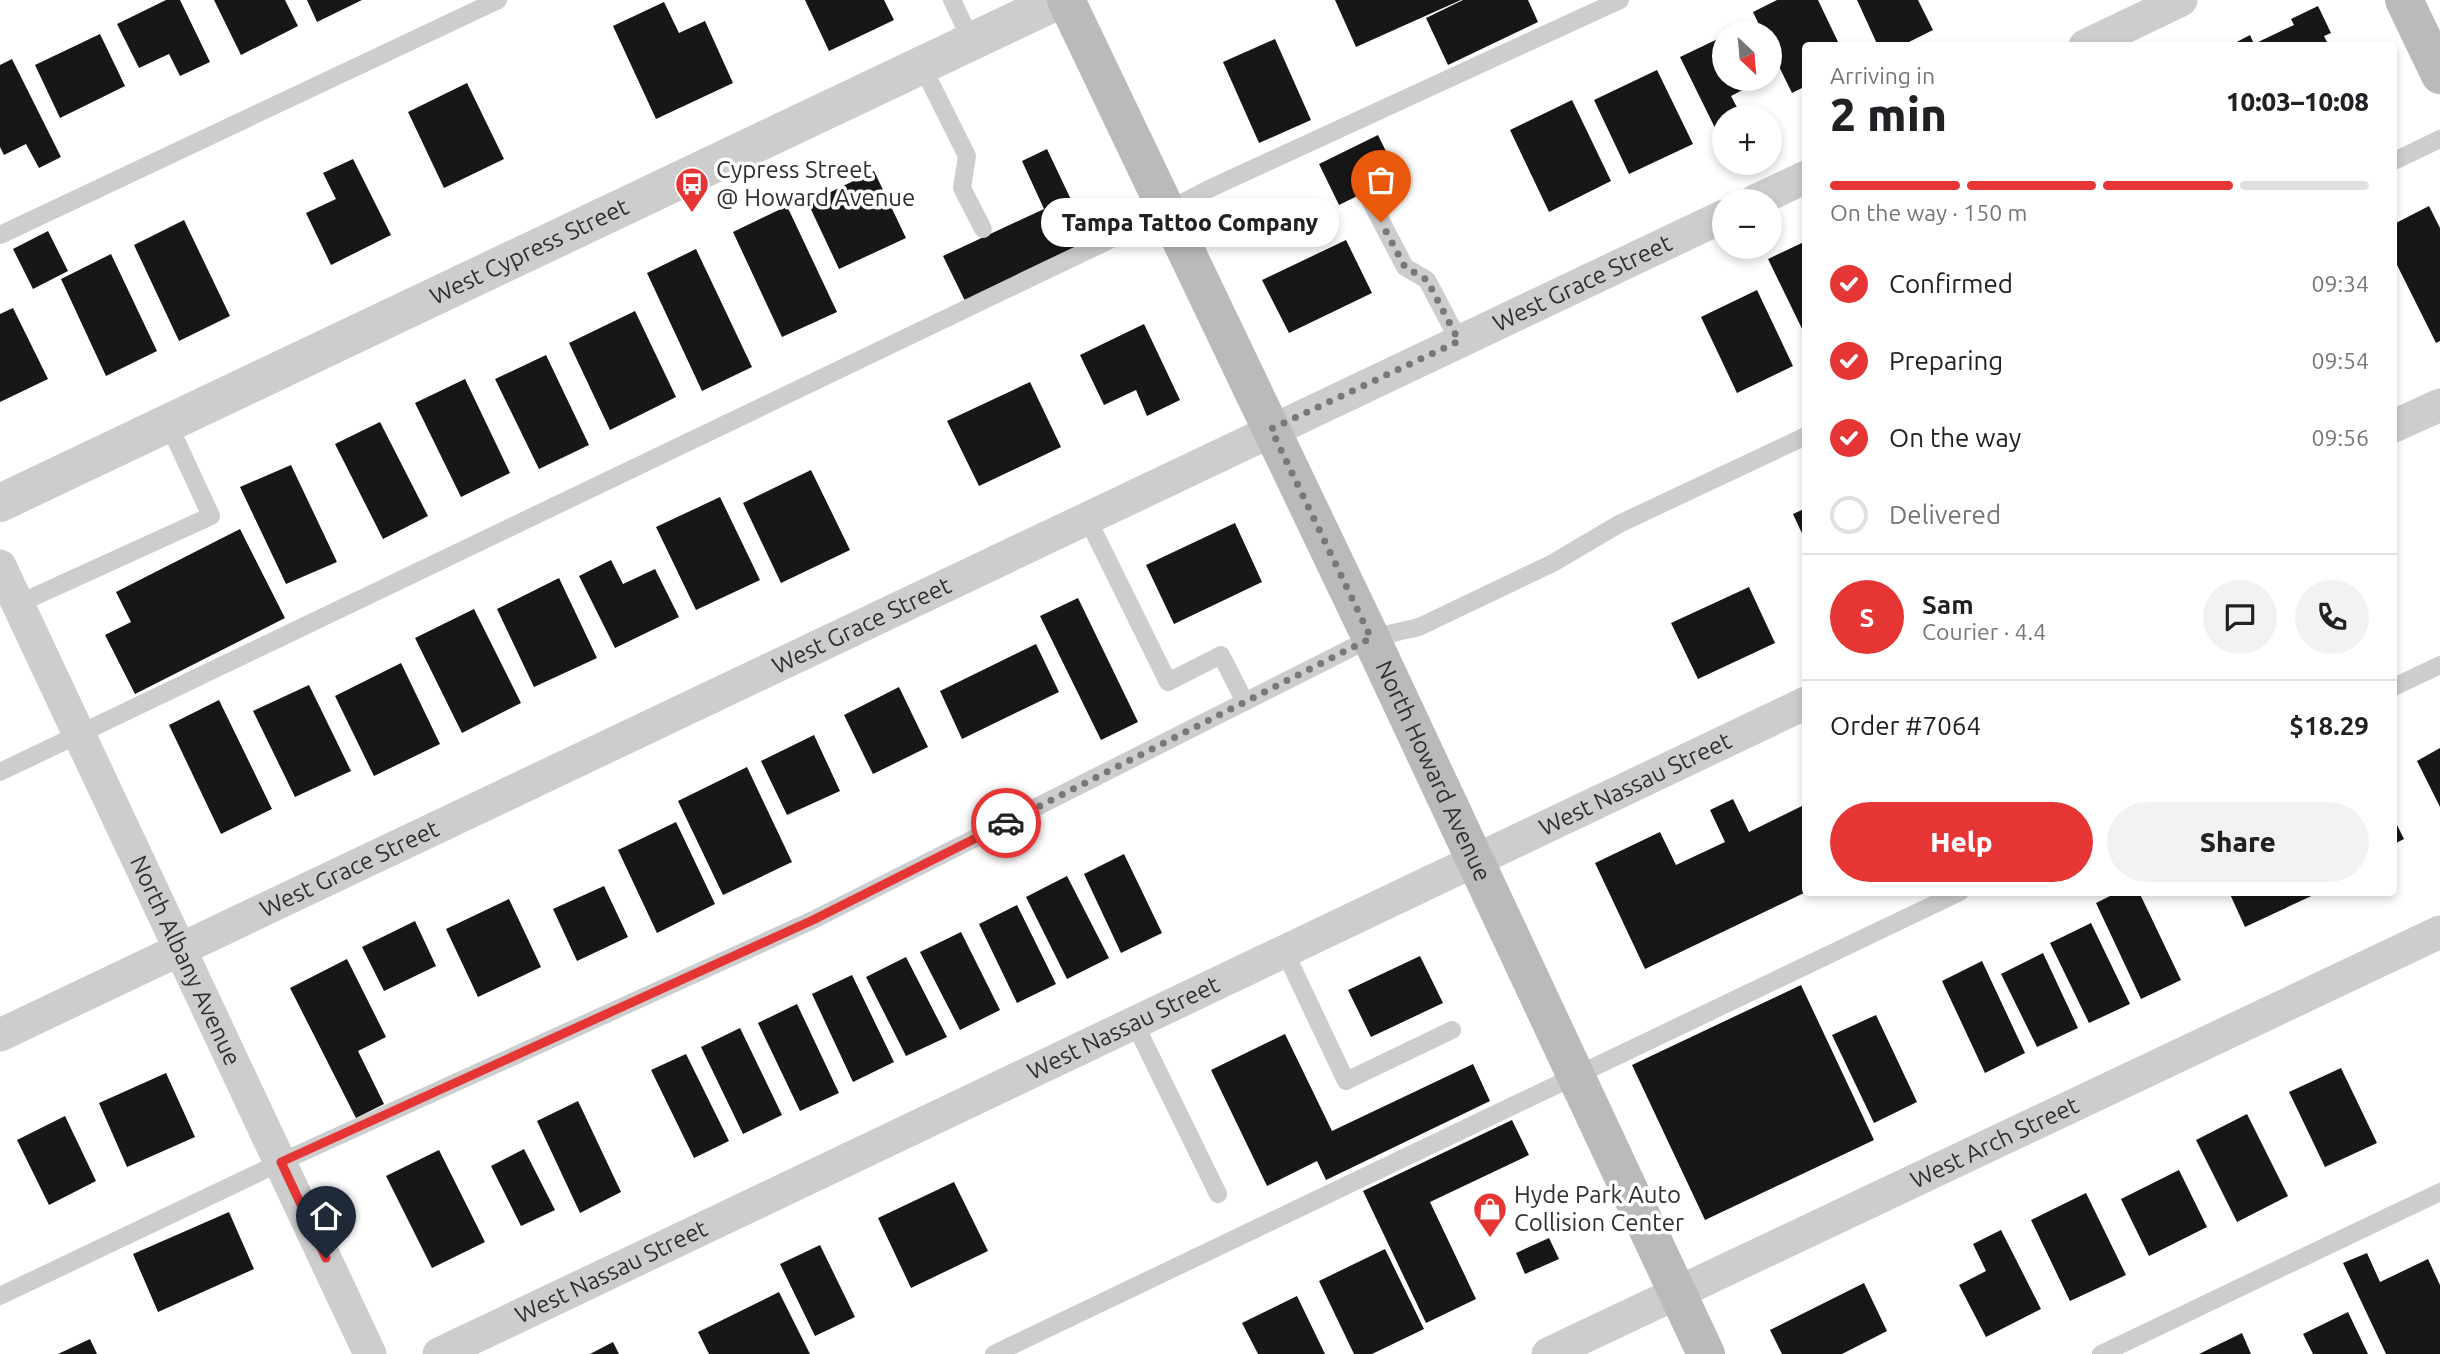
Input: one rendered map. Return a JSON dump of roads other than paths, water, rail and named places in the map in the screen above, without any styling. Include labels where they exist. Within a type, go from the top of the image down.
[{"type":"main road","name":"North Howard Avenue","points":[[1066,0],[1371,638],[1706,1354]]},
{"type":"main road","points":[[2404,0],[2440,75]]},
{"type":"street","name":"West Cypress Street","points":[[0,503],[1059,0]]},
{"type":"street","points":[[2094,42],[2181,0]]},
{"type":"street","points":[[1780,189],[1802,179]]},
{"type":"street","name":"West Grace Street","points":[[0,1035],[1712,222]]},
{"type":"street","points":[[2397,425],[2440,405]]},
{"type":"street","name":"North Albany Avenue","points":[[0,566],[370,1354]]},
{"type":"street","name":"West Nassau Street","points":[[439,1354],[1802,705]]},
{"type":"street","name":"West Arch Street","points":[[1548,1354],[1589,1345],[1677,1293],[2440,932]]},
{"type":"lane","points":[[0,235],[498,0]]},
{"type":"lane","points":[[952,0],[972,42]]},
{"type":"lane","points":[[0,772],[1168,211],[1619,0]]},
{"type":"lane","points":[[922,65],[967,156],[962,188],[983,229]]},
{"type":"lane","points":[[2397,160],[2440,139]]},
{"type":"lane","points":[[1370,200],[1405,267],[1427,280],[1459,341]]},
{"type":"lane","points":[[18,604],[211,516],[168,423]]},
{"type":"lane","points":[[0,1296],[281,1162],[813,920],[1371,638],[1419,627],[1553,563],[1619,524],[1802,438]]},
{"type":"lane","points":[[1087,519],[1168,682],[1221,655],[1245,702]]},
{"type":"lane","points":[[2397,686],[2440,665]]},
{"type":"lane","points":[[994,1354],[1951,896]]},
{"type":"lane","points":[[1284,950],[1346,1081],[1452,1030]]},
{"type":"lane","points":[[1134,1022],[1218,1194]]},
{"type":"lane","points":[[2101,1354],[2440,1192]]},
{"type":"place","name":"Cypress Street @ Howard Avenue","points":[[692,214]]},
{"type":"place","name":"Tampa Tattoo Company","points":[[1381,222]]},
{"type":"place","name":"Hyde Park Auto Collision Center","points":[[1490,1239]]}]
